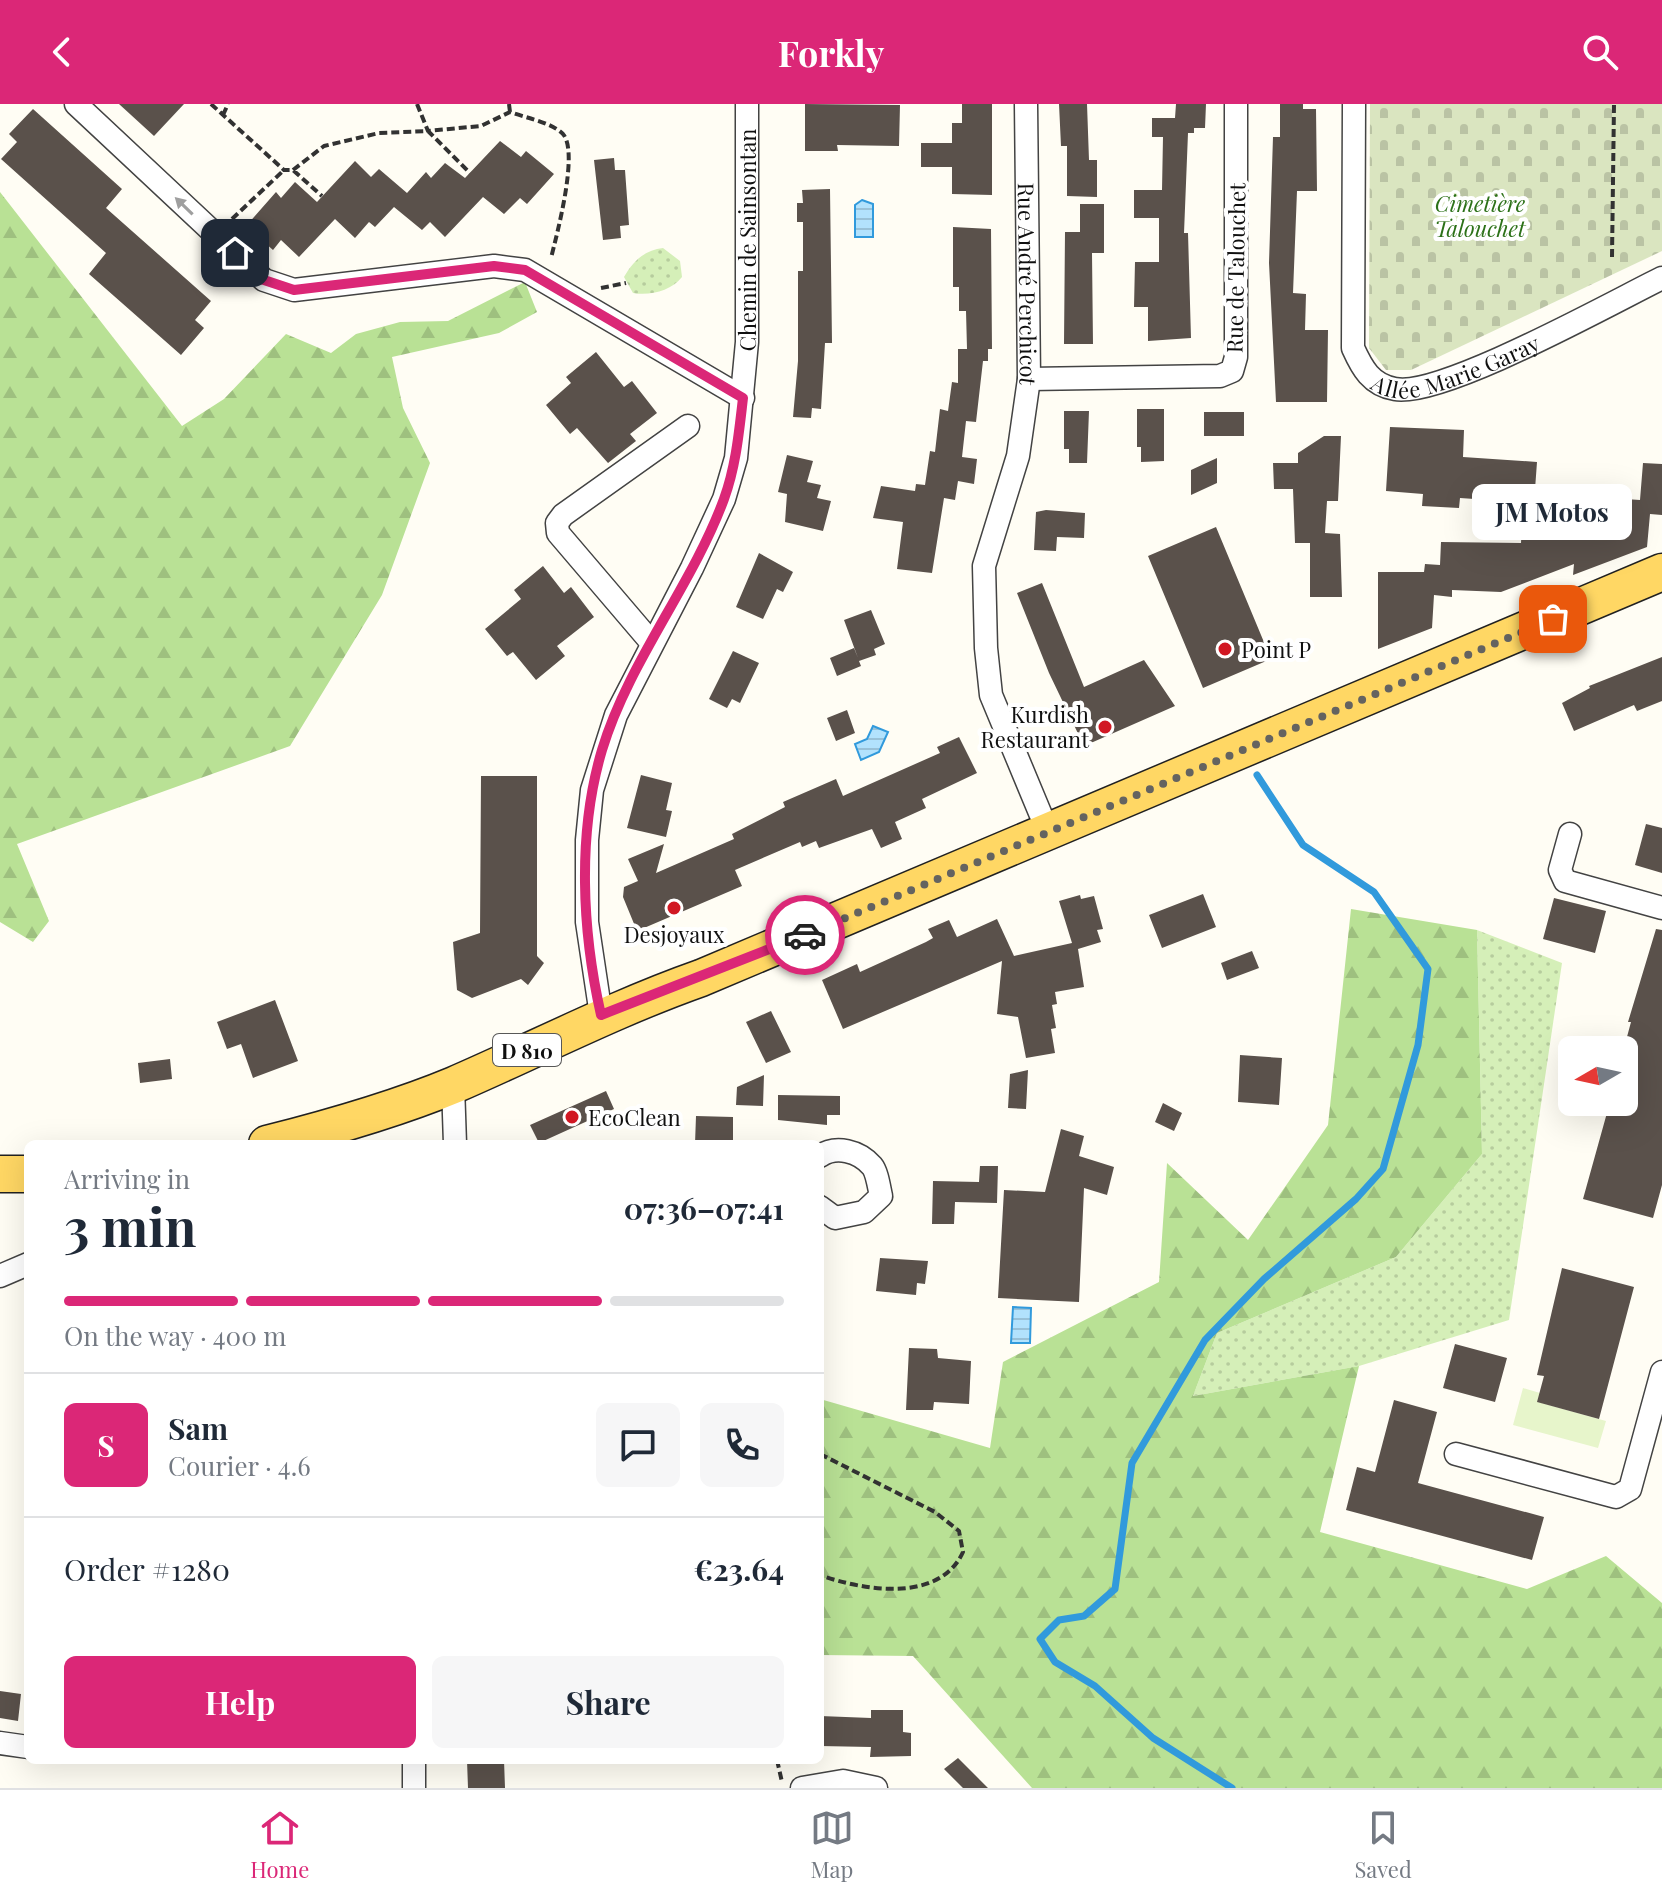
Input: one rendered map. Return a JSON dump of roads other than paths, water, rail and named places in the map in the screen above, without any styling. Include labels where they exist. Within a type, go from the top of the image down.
[{"type":"main road","name":"D 810","points":[[282,1140],[343,1124],[453,1085],[601,1015],[701,978],[1662,572]]},
{"type":"main road","points":[[0,1174],[24,1174]]},
{"type":"street","points":[[76,104],[264,280],[294,290],[494,266],[525,270],[743,398]]},
{"type":"street","name":"Chemin de Sainsontan","points":[[601,1015],[587,922],[587,840],[592,790],[603,748],[651,642],[692,568],[724,499],[736,458],[747,342],[747,104]]},
{"type":"street","name":"Rue André Perchicot","points":[[1026,104],[1029,379],[1018,456],[984,566],[986,648],[991,695],[1048,832]]},
{"type":"street","name":"Rue de Talouchet","points":[[1029,379],[1220,376],[1232,371],[1236,357],[1236,104]]},
{"type":"street","name":"Allée Marie Garay","points":[[1354,104],[1353,348],[1366,375],[1395,389],[1416,388],[1479,368],[1662,278]]},
{"type":"street","points":[[651,642],[558,533],[557,523],[563,515],[688,426]]},
{"type":"street","points":[[1570,834],[1560,870],[1565,881],[1662,908]]},
{"type":"street","points":[[453,1085],[455,1140]]},
{"type":"street","points":[[824,1153],[852,1151],[873,1167],[881,1196],[864,1212],[835,1218],[824,1210]]},
{"type":"street","points":[[0,1276],[24,1266]]},
{"type":"street","points":[[1456,1454],[1616,1497],[1630,1489],[1662,1372]]},
{"type":"street","points":[[0,1743],[24,1746]]},
{"type":"street","points":[[414,1764],[414,1788]]},
{"type":"street","points":[[802,1788],[843,1781],[876,1788]]},
{"type":"water","points":[[862,200],[873,204],[873,237],[855,237],[855,205]]},
{"type":"water","points":[[873,726],[888,732],[879,752],[861,760],[855,744],[867,739]]},
{"type":"water","points":[[1013,1307],[1031,1308],[1030,1343],[1011,1343]]},
{"type":"waterway","points":[[1232,1788],[1153,1738],[1095,1686],[1055,1662],[1040,1639],[1059,1620],[1084,1616],[1115,1589],[1132,1463],[1205,1340],[1264,1279],[1356,1199],[1383,1169],[1418,1045],[1428,969],[1374,892],[1303,845],[1257,775]]},
{"type":"place","name":"JM Motos","points":[[1553,619]]},
{"type":"place","name":"Point P","points":[[1225,649]]},
{"type":"place","name":"Kurdish Restaurant","points":[[1105,727]]},
{"type":"place","name":"Desjoyaux","points":[[674,908]]},
{"type":"place","name":"EcoClean","points":[[572,1117]]},
{"type":"park label","name":"Cimetière Talouchet","points":[[1480,216]]}]
